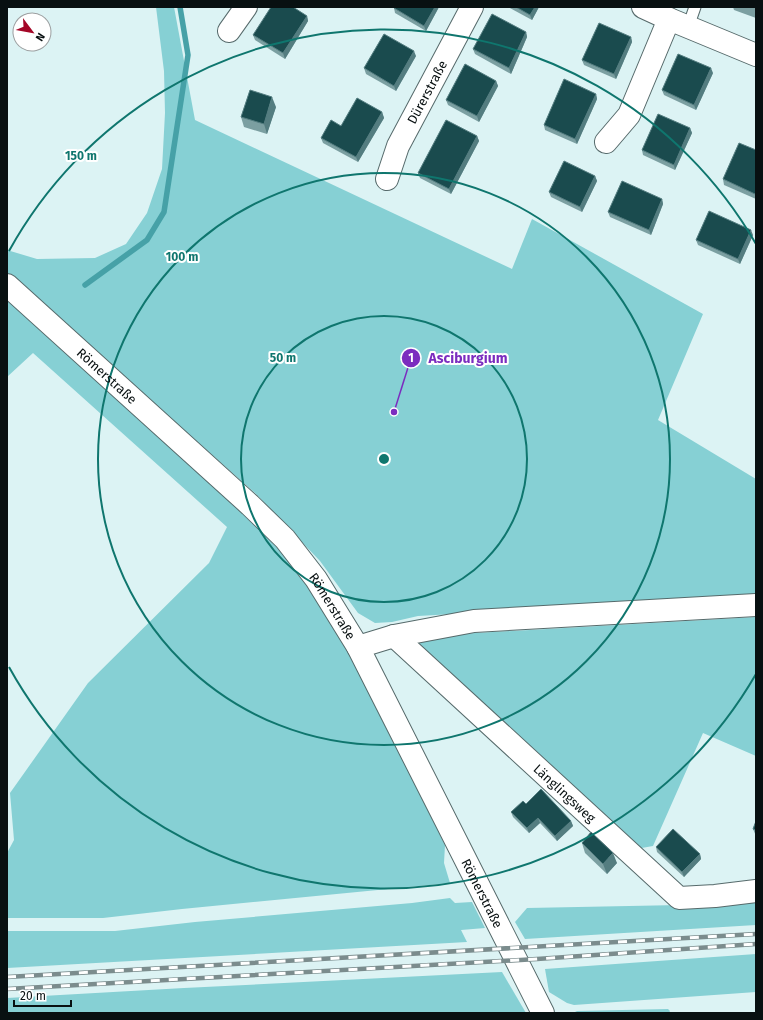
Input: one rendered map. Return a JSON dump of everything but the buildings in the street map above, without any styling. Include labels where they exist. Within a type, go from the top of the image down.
[{"type":"street","points":[[229,31],[246,7]]},
{"type":"street","name":"Dürerstraße","points":[[388,179],[398,146],[472,7]]},
{"type":"street","points":[[643,7],[756,55]]},
{"type":"street","points":[[606,142],[629,115],[679,23]]},
{"type":"street","name":"Römerstraße","points":[[7,285],[250,505],[285,540],[316,579],[358,647],[543,1013]]},
{"type":"street","points":[[358,647],[394,636],[474,621],[756,605]]},
{"type":"street","name":"Länglingsweg","points":[[394,636],[679,898],[715,896],[756,891]]},
{"type":"lane","points":[[679,23],[696,7]]},
{"type":"shaded area","points":[[156,7],[174,7],[195,120],[512,269],[532,219],[703,314],[658,420],[756,479],[756,597],[418,616],[392,622],[375,623],[358,613],[320,561],[255,493],[7,273],[7,250],[37,259],[95,258],[126,244],[147,213],[162,169],[165,113],[164,71]]},
{"type":"shaded area","points":[[7,298],[272,535],[303,572],[349,652],[396,742],[445,845],[444,863],[450,883],[103,918],[7,918],[7,853],[14,840],[10,793],[88,683],[209,563],[227,527],[33,353],[7,377]]},
{"type":"shaded area","points":[[756,617],[756,756],[703,733],[653,846],[636,849],[423,655],[419,642],[459,634]]},
{"type":"shaded area","points":[[450,898],[455,903],[472,902],[485,928],[461,930],[467,942],[7,968],[7,931],[115,931],[195,922],[412,903]]},
{"type":"shaded area","points":[[756,898],[756,925],[525,939],[515,922],[527,908],[680,905]]},
{"type":"shaded area","points":[[756,954],[756,992],[574,1005],[567,1003],[549,992],[545,969]]},
{"type":"shaded area","points":[[502,972],[526,1013],[7,1013],[7,998]]},
{"type":"shaded area","points":[[668,1009],[670,1011],[669,1013],[573,1013],[577,1011]]},
{"type":"waterway","points":[[85,285],[147,240],[164,212],[188,55],[180,7]]},
{"type":"railway","points":[[7,977],[756,934]]},
{"type":"railway","points":[[7,989],[537,959],[756,944]]},
{"type":"place","name":"Asciburgium","points":[[394,412]]}]
